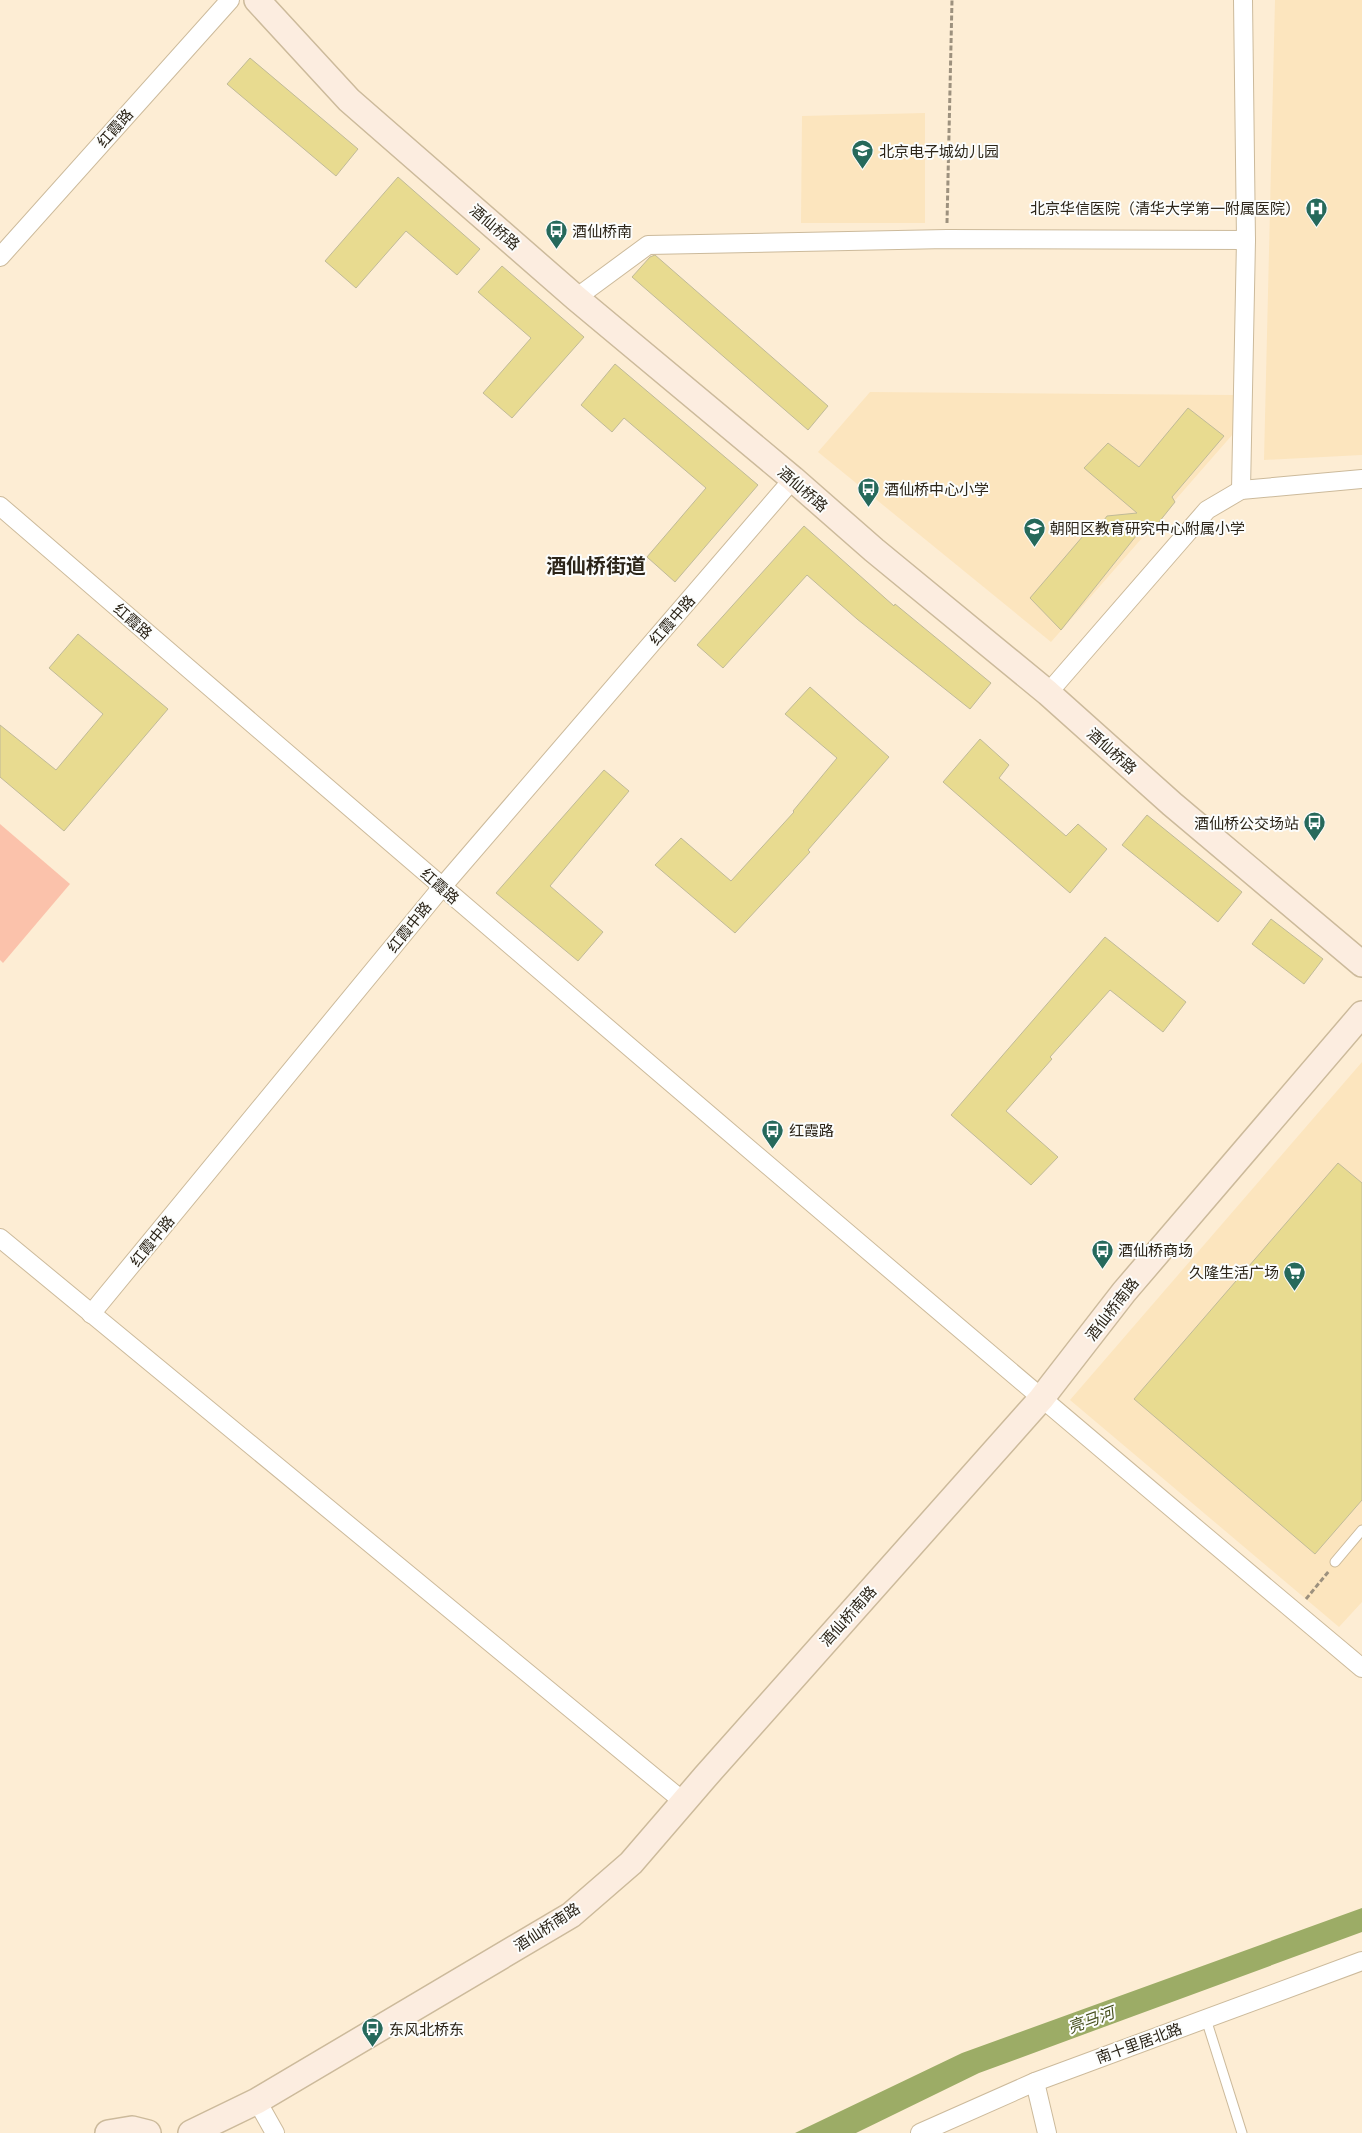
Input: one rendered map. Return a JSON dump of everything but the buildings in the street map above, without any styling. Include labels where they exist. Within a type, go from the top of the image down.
[{"type":"street","name":"红霞路","points":[[0,257],[230,0]]},
{"type":"street","name":"酒仙桥路","points":[[257,0],[349,100],[576,298],[793,479],[874,550],[1048,693],[1172,804],[1362,964]]},
{"type":"street","points":[[1241,490],[1246,240],[1243,0]]},
{"type":"street","points":[[576,298],[648,245],[947,239],[1246,240]]},
{"type":"street","name":"红霞中路","points":[[91,1314],[442,887],[793,479]]},
{"type":"street","points":[[1048,693],[1207,510],[1241,490],[1362,479]]},
{"type":"street","name":"红霞路","points":[[0,506],[442,887],[1042,1399],[1362,1668]]},
{"type":"street","name":"酒仙桥南路","points":[[204,2133],[248,2105],[571,1915],[631,1863],[711,1770],[1042,1399],[1124,1292],[1362,1014]]},
{"type":"street","points":[[0,1238],[684,1802]]},
{"type":"street","name":"南十里居北路","points":[[920,2133],[1035,2082],[1362,1961]]},
{"type":"street","points":[[1035,2082],[1047,2133]]},
{"type":"street","points":[[248,2105],[275,2133]]},
{"type":"street","name":"酒仙桥南路","points":[[191,2133],[248,2105]]},
{"type":"street","points":[[108,2133],[132,2129],[148,2133]]},
{"type":"lane","points":[[1335,1562],[1362,1530]]},
{"type":"lane","points":[[1206,2019],[1242,2133]]},
{"type":"path","points":[[947,239],[952,0]]},
{"type":"path","points":[[1296,1613],[1335,1562]]},
{"type":"shaded area","name":"北京华信医院（清华大学第一附属医院）","points":[[1275,0],[1362,0],[1362,455],[1264,460]]},
{"type":"shaded area","name":"北京电子城幼儿园","points":[[925,113],[925,223],[801,223],[802,116]]},
{"type":"shaded area","name":"朝阳区教育研究中心附属小学","points":[[870,392],[1233,395],[1233,434],[1051,642],[818,452]]},
{"type":"shaded area","points":[[0,824],[70,884],[3,963],[0,960]]},
{"type":"shaded area","name":"久隆生活广场","points":[[1362,1062],[1362,1602],[1339,1627],[1070,1400]]},
{"type":"water","name":"亮马河","points":[[1362,1908],[1362,1932],[979,2073],[856,2133],[795,2133],[962,2053]]},
{"type":"place","name":"北京电子城幼儿园","points":[[863,170]]},
{"type":"place","name":"北京华信医院（清华大学第一附属医院）","points":[[1316,227]]},
{"type":"place","name":"酒仙桥南","points":[[556,250]]},
{"type":"place","name":"酒仙桥中心小学","points":[[868,508]]},
{"type":"place","name":"朝阳区教育研究中心附属小学","points":[[1034,547]]},
{"type":"place","name":"酒仙桥公交场站","points":[[1315,842]]},
{"type":"place","name":"红霞路","points":[[773,1149]]},
{"type":"place","name":"酒仙桥商场","points":[[1102,1269]]},
{"type":"place","name":"久隆生活广场","points":[[1295,1291]]},
{"type":"place","name":"东风北桥东","points":[[373,2048]]},
{"type":"district","name":"酒仙桥街道","points":[[596,566]]}]
